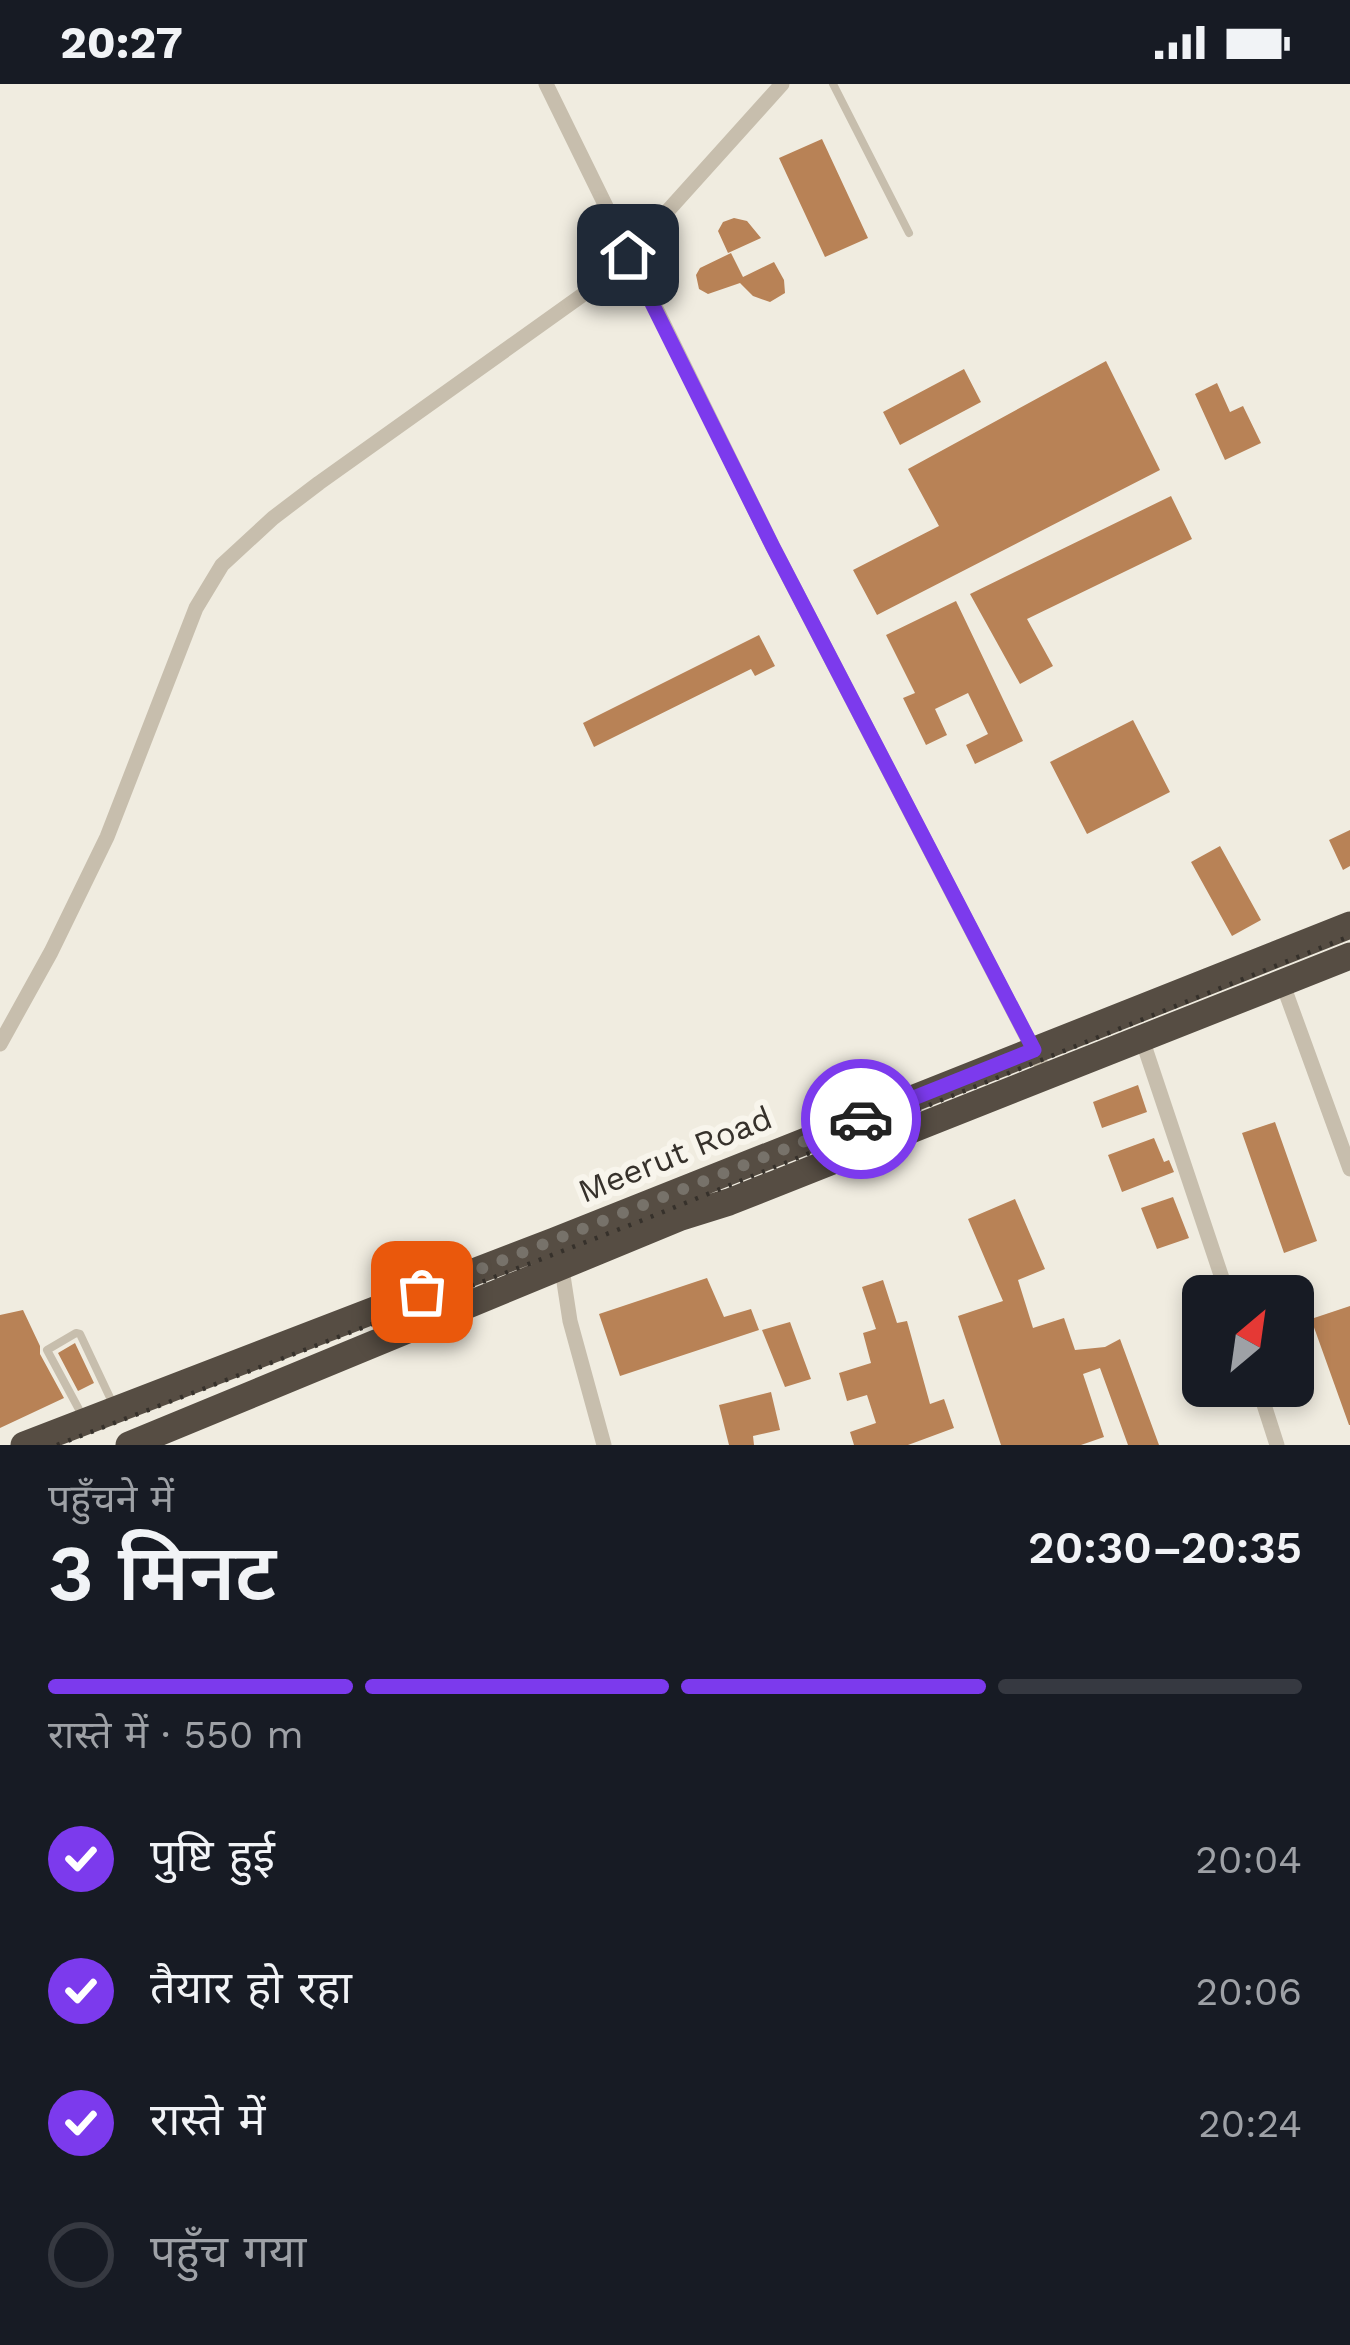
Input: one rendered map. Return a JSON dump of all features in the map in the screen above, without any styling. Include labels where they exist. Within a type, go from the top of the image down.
[{"type":"highway","name":"Meerut Road","points":[[24,1445],[1350,926]]},
{"type":"highway","name":"Meerut Road","points":[[129,1445],[681,1217],[1350,956]]},
{"type":"street","points":[[546,84],[773,547],[1047,1076]]},
{"type":"street","points":[[0,1044],[107,837],[196,608],[222,566],[272,518],[574,302],[628,255],[782,84]]},
{"type":"street","points":[[1282,982],[1350,1169]]},
{"type":"street","points":[[1142,1039],[1221,1275]]},
{"type":"street","points":[[562,1270],[570,1321],[604,1445]]},
{"type":"street","points":[[1265,1407],[1277,1445]]},
{"type":"lane","points":[[833,84],[909,233]]},
{"type":"lane","points":[[86,1421],[47,1350],[76,1333],[116,1410]]},
{"type":"building","points":[[822,139],[868,238],[825,257],[779,158]]},
{"type":"building","points":[[747,221],[761,238],[728,253],[718,231],[723,222]]},
{"type":"building","points":[[731,253],[743,277],[774,262],[785,293],[770,302],[753,296],[740,283],[708,294],[699,289],[696,275],[700,268]]},
{"type":"building","points":[[1106,361],[1160,470],[877,615],[853,570],[939,526],[908,469]]},
{"type":"building","points":[[964,369],[981,402],[900,445],[883,412]]},
{"type":"building","points":[[1217,383],[1230,412],[1243,406],[1261,443],[1225,460],[1195,394]]},
{"type":"building","points":[[1171,496],[1192,539],[1027,619],[1053,666],[1020,684],[970,594]]},
{"type":"building","points":[[956,601],[1023,741],[975,764],[966,745],[988,734],[968,693],[935,709],[947,735],[926,745],[903,698],[915,693],[886,635]]},
{"type":"building","points":[[759,635],[775,666],[755,676],[751,669],[594,747],[583,723]]},
{"type":"building","points":[[1133,720],[1170,792],[1087,834],[1050,762]]},
{"type":"building","points":[[1350,830],[1350,866],[1343,870],[1329,840]]},
{"type":"building","points":[[1220,846],[1261,920],[1232,936],[1191,862]]},
{"type":"building","points":[[1138,1085],[1147,1112],[1102,1128],[1093,1102]]},
{"type":"building","points":[[1275,1122],[1317,1241],[1284,1253],[1242,1133]]},
{"type":"building","points":[[1154,1138],[1174,1172],[1122,1192],[1108,1155]]},
{"type":"building","points":[[1173,1197],[1189,1238],[1157,1249],[1141,1208]]},
{"type":"building","points":[[1015,1199],[1045,1269],[1018,1280],[1033,1328],[1064,1318],[1075,1350],[1105,1347],[1120,1339],[1159,1445],[1128,1445],[1100,1368],[1083,1374],[1104,1437],[1081,1445],[1001,1445],[958,1316],[1003,1301],[968,1219]]},
{"type":"building","points":[[707,1278],[724,1317],[751,1309],[759,1330],[620,1376],[599,1314]]},
{"type":"building","points":[[883,1280],[897,1323],[907,1321],[930,1404],[944,1399],[954,1428],[908,1445],[854,1445],[850,1432],[876,1423],[867,1395],[847,1401],[839,1373],[871,1363],[863,1333],[876,1329],[862,1287]]},
{"type":"building","points":[[1350,1306],[1350,1425],[1314,1327],[1314,1318]]},
{"type":"building","points":[[23,1310],[64,1398],[0,1428],[0,1315]]},
{"type":"building","points":[[790,1322],[811,1379],[785,1387],[762,1330]]},
{"type":"building","points":[[75,1343],[94,1383],[78,1391],[58,1353]]},
{"type":"building","points":[[771,1392],[780,1430],[753,1436],[754,1445],[729,1445],[719,1405]]},
{"type":"railway","points":[[57,1445],[638,1222],[1350,936]]},
{"type":"way so far","points":[[422,1292],[861,1119]]},
{"type":"route","points":[[628,255],[773,547],[1034,1050],[861,1119]]}]
